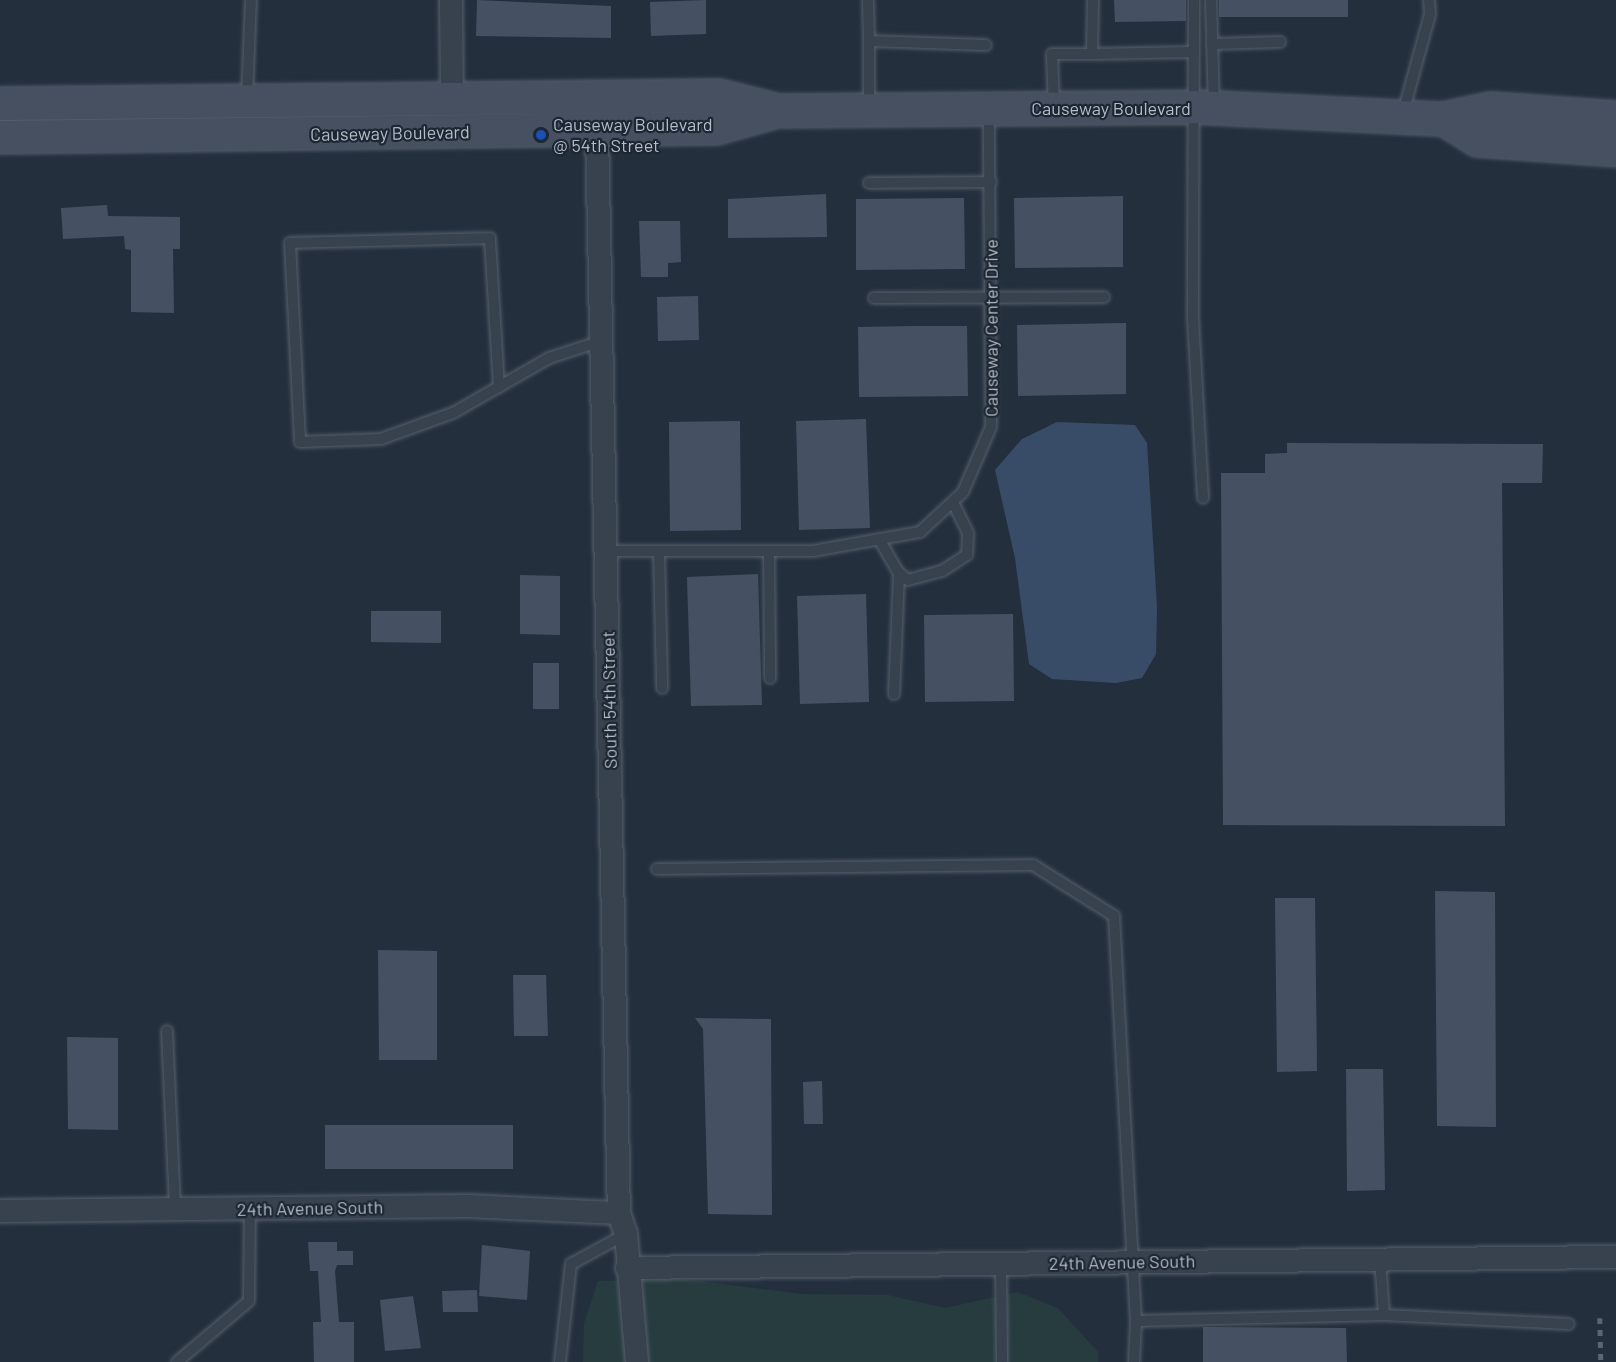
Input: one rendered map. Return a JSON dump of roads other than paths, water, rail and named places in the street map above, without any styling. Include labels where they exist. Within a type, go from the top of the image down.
[{"type":"main road","name":"Causeway Boulevard","points":[[0,104],[719,96],[778,111]]},
{"type":"main road","points":[[184,135],[195,122],[206,120],[445,113],[452,99]]},
{"type":"main road","points":[[597,131],[603,117],[612,115],[693,114],[737,100]]},
{"type":"main road","name":"Causeway Boulevard","points":[[0,137],[716,128],[778,111],[989,108],[1204,108],[1444,119],[1491,109],[1616,118]]},
{"type":"main road","name":"Causeway Boulevard","points":[[1444,119],[1478,140],[1616,150]]},
{"type":"street","points":[[451,0],[452,99]]},
{"type":"street","name":"South 54th Street","points":[[597,131],[622,1224],[637,1362]]},
{"type":"street","name":"24th Avenue South","points":[[0,1211],[468,1206],[622,1224]]},
{"type":"street","name":"24th Avenue South","points":[[627,1268],[1616,1257]]},
{"type":"lane","points":[[247,101],[251,0]]},
{"type":"lane","points":[[868,0],[869,110]]},
{"type":"lane","points":[[1092,54],[1093,0]]},
{"type":"lane","points":[[1194,0],[1194,52],[1204,108]]},
{"type":"lane","points":[[1203,498],[1193,318],[1204,108],[1212,44],[1211,0]]},
{"type":"lane","points":[[1402,116],[1430,14],[1429,0]]},
{"type":"lane","points":[[869,41],[986,45]]},
{"type":"lane","points":[[1212,44],[1280,42]]},
{"type":"lane","points":[[1054,108],[1052,54],[1194,52]]},
{"type":"lane","name":"Causeway Center Drive","points":[[606,551],[813,551],[920,532],[963,492],[991,427],[992,297],[989,108]]},
{"type":"lane","points":[[869,183],[991,182]]},
{"type":"lane","points":[[499,387],[490,238],[290,243],[300,442],[381,439],[453,413],[499,387],[549,358],[602,341]]},
{"type":"lane","points":[[874,298],[1104,297]]},
{"type":"lane","points":[[899,573],[918,580],[967,555],[968,533],[953,502]]},
{"type":"lane","points":[[879,539],[899,573],[894,694]]},
{"type":"lane","points":[[659,551],[662,688]]},
{"type":"lane","points":[[769,551],[770,678]]},
{"type":"lane","points":[[657,868],[1033,865],[1114,916],[1136,1321],[1134,1362]]},
{"type":"lane","points":[[167,1031],[176,1209]]},
{"type":"lane","points":[[177,1362],[249,1300],[250,1208]]},
{"type":"lane","points":[[560,1362],[571,1264],[622,1224]]},
{"type":"lane","points":[[1380,1259],[1384,1315]]},
{"type":"lane","points":[[1000,1263],[1002,1362]]},
{"type":"lane","points":[[1136,1321],[1384,1315],[1569,1324]]},
{"type":"water","points":[[1057,422],[1135,425],[1147,443],[1157,607],[1156,654],[1142,678],[1116,683],[1052,679],[1029,664],[1015,558],[995,470],[1022,439]]},
{"type":"railway","points":[[1600,1318],[1601,1362]]},
{"type":"place","name":"Causeway Boulevard @ 54th Street","points":[[541,135]]}]
